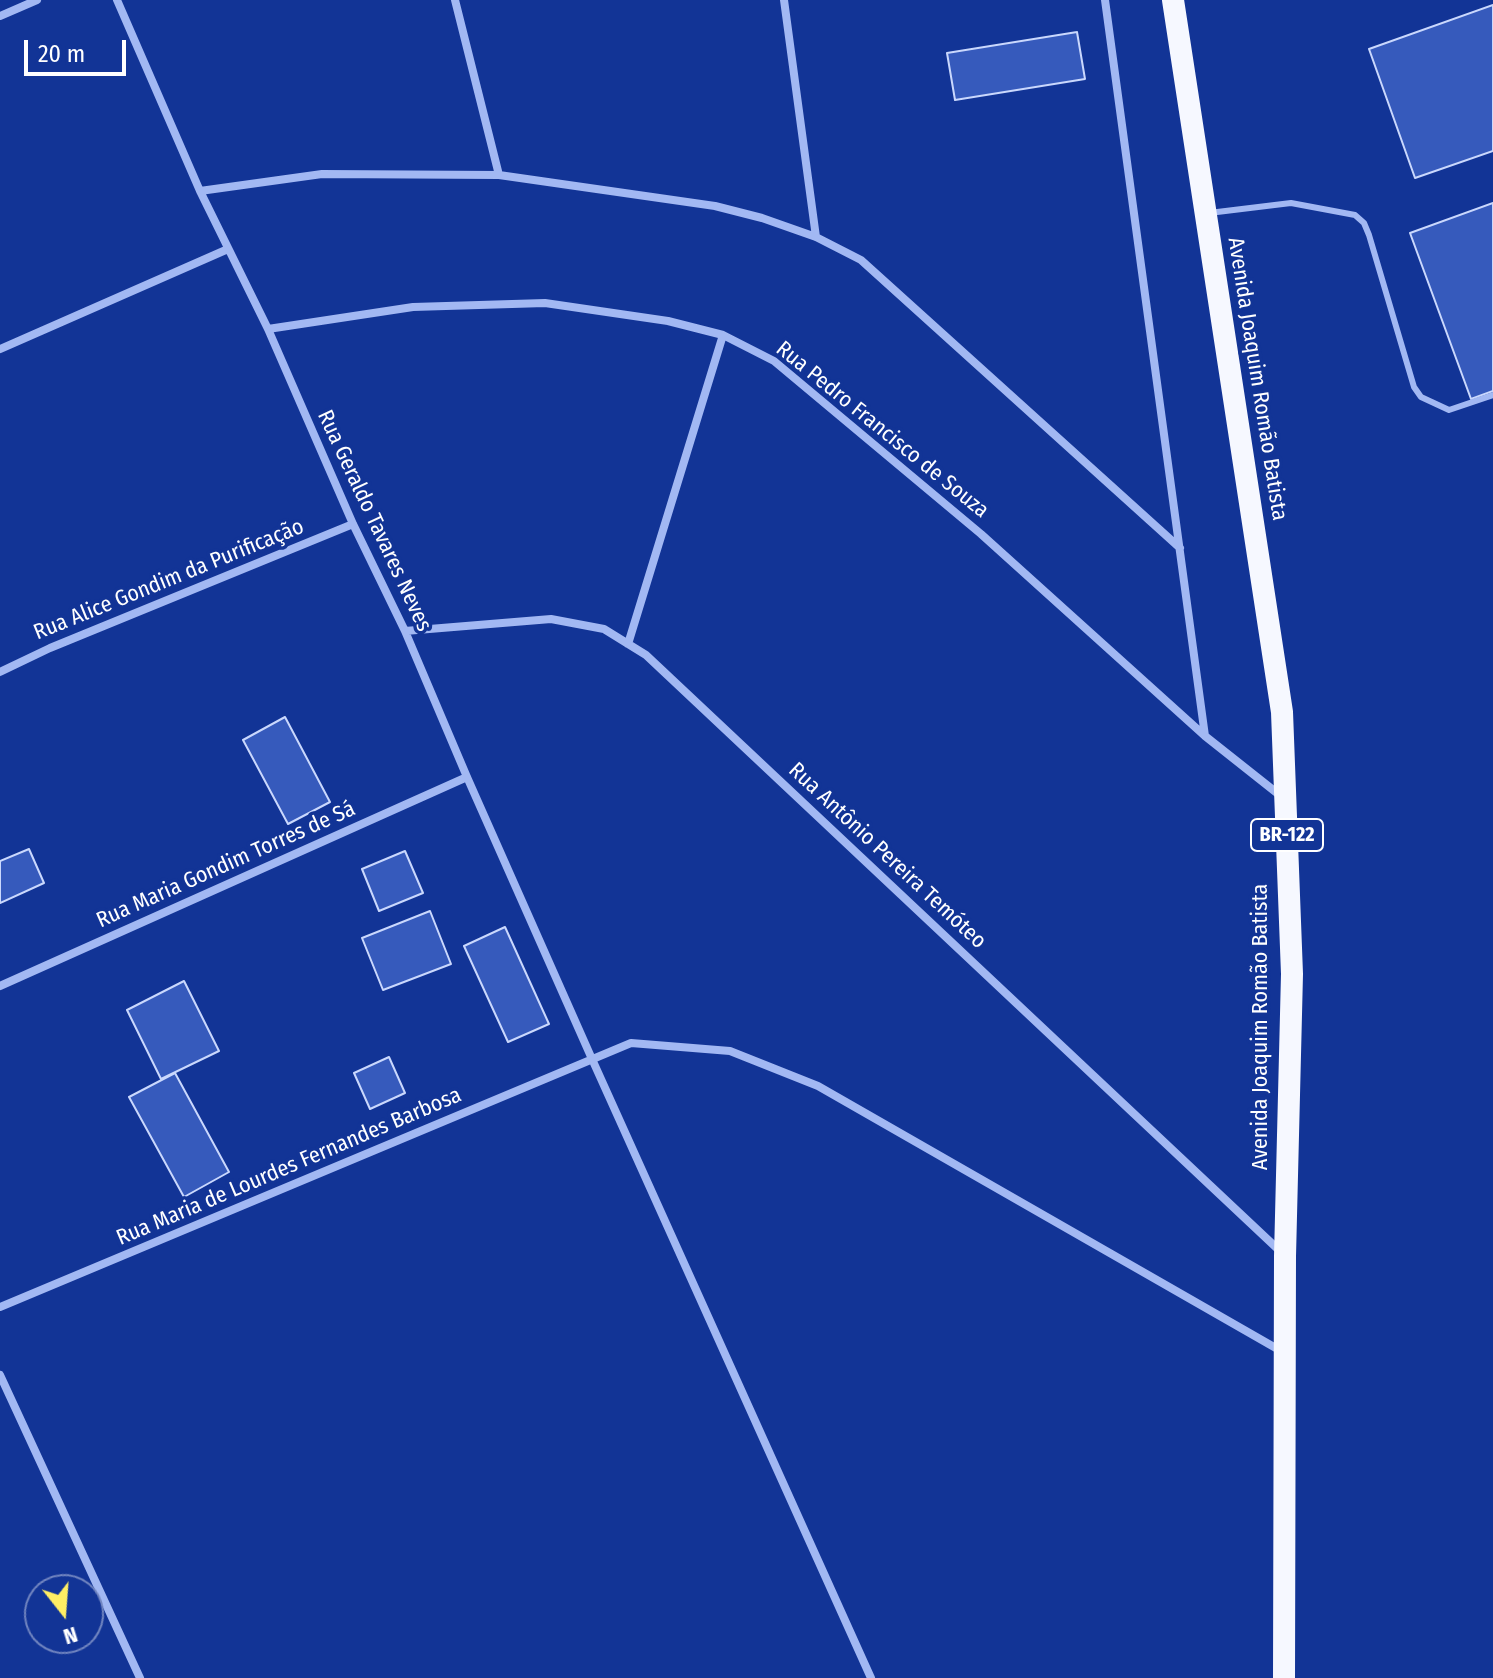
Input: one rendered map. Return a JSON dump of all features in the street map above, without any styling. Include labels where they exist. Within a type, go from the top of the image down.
[{"type":"highway","name":"Avenida Joaquim Romão Batista","points":[[1173,0],[1282,712],[1292,974],[1285,1256],[1284,1678]]},
{"type":"street","points":[[0,16],[37,0]]},
{"type":"street","name":"Rua Geraldo Tavares Neves","points":[[117,0],[200,191],[268,329],[353,524],[405,631],[592,1059],[871,1678]]},
{"type":"street","points":[[455,0],[499,175]]},
{"type":"street","points":[[784,0],[816,237]]},
{"type":"street","points":[[1105,0],[1205,736]]},
{"type":"street","points":[[200,191],[322,174],[499,175],[715,206],[816,237],[861,260],[1180,548]]},
{"type":"street","points":[[0,349],[228,249]]},
{"type":"street","name":"Rua Pedro Francisco de Souza","points":[[268,329],[413,307],[545,303],[668,321],[723,335],[774,361],[981,534],[1205,736],[1286,800]]},
{"type":"street","points":[[628,644],[723,335]]},
{"type":"street","name":"Rua Alice Gondim da Purificação","points":[[0,672],[50,648],[353,524]]},
{"type":"street","name":"Rua Antônio Pereira Temóteo","points":[[405,631],[551,619],[604,629],[646,655],[1285,1256]]},
{"type":"street","name":"Rua Maria Gondim Torres de Sá","points":[[0,986],[467,777]]},
{"type":"street","name":"Rua Maria de Lourdes Fernandes Barbosa","points":[[0,1307],[631,1043],[730,1051],[818,1086],[1285,1354]]},
{"type":"street","points":[[0,1375],[140,1678]]},
{"type":"lane","points":[[1205,213],[1291,203],[1355,215],[1364,223],[1369,235],[1414,387],[1421,397],[1449,410],[1493,395]]},
{"type":"building","points":[[1493,5],[1493,151],[1415,178],[1369,49]]},
{"type":"building","points":[[1077,32],[1085,79],[955,100],[947,53]]},
{"type":"building","points":[[1493,203],[1493,391],[1471,399],[1410,233]]},
{"type":"building","points":[[285,717],[330,802],[288,824],[243,740]]},
{"type":"building","points":[[29,849],[44,883],[0,903],[0,861]]},
{"type":"building","points":[[405,851],[423,893],[379,911],[362,869]]},
{"type":"building","points":[[430,911],[451,964],[383,990],[362,938]]},
{"type":"building","points":[[505,927],[549,1024],[508,1042],[464,946]]},
{"type":"building","points":[[184,981],[219,1051],[161,1079],[127,1010]]},
{"type":"building","points":[[389,1057],[405,1093],[370,1109],[354,1073]]},
{"type":"building","points":[[175,1073],[229,1172],[184,1197],[129,1097]]}]
